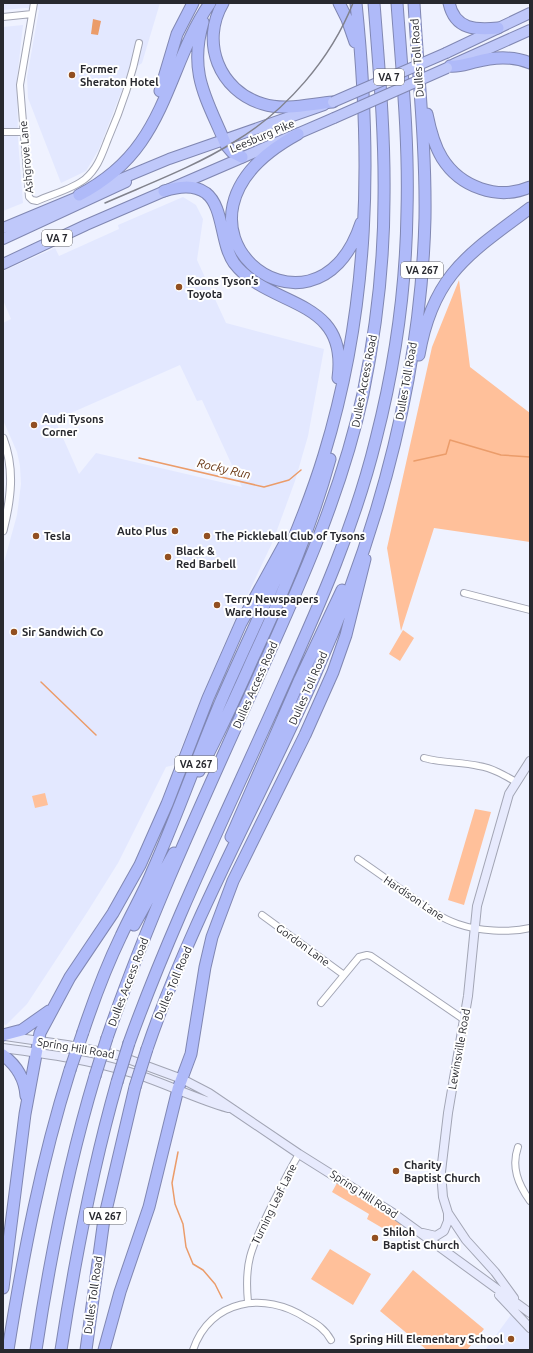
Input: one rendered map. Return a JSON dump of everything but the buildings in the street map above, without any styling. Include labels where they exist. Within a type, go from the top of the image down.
[{"type":"highway","points":[[150,126],[174,43],[193,3]]},
{"type":"highway","points":[[79,195],[98,184],[122,164],[142,141],[191,36],[211,3]]},
{"type":"highway","points":[[211,3],[200,34],[197,65],[202,88],[224,140],[229,149],[242,157]]},
{"type":"highway","points":[[223,3],[214,24],[213,46],[220,70],[234,88],[251,99],[272,106],[294,106],[333,102]]},
{"type":"highway","points":[[339,3],[350,27],[361,68]]},
{"type":"highway","name":"VA 267","points":[[176,815],[210,752],[242,683],[307,532],[331,459],[348,390],[354,358],[356,316],[362,261],[365,195],[365,128],[356,3]]},
{"type":"highway","name":"Dulles Access Road","points":[[36,1350],[58,1221],[72,1160],[106,1038],[145,937],[303,580],[335,497],[358,414],[373,342],[382,265],[384,199],[383,134],[374,3]]},
{"type":"highway","name":"Dulles Access Road","points":[[61,1350],[80,1232],[96,1159],[129,1044],[174,928],[324,593],[363,485],[376,441],[396,340],[403,280],[407,226],[407,148],[397,3]]},
{"type":"highway","name":"Dulles Toll Road","points":[[86,1350],[104,1220],[135,1087],[147,1049],[178,967],[314,676],[340,614],[374,516],[393,450],[412,354],[423,261],[425,189],[414,3]]},
{"type":"highway","points":[[449,3],[457,19],[469,27],[481,29],[498,28]]},
{"type":"highway","name":"Leesburg Pike","points":[[3,228],[156,164],[298,116],[333,102],[446,53],[530,13]]},
{"type":"highway","name":"Leesburg Pike","points":[[3,264],[65,234],[298,134],[530,30]]},
{"type":"highway","points":[[450,66],[459,67],[476,61],[501,58],[518,59],[530,63]]},
{"type":"highway","points":[[420,89],[435,145],[442,158],[459,177],[477,188],[496,192],[515,191],[530,187]]},
{"type":"highway","points":[[298,134],[279,146],[256,165],[243,182],[234,200],[231,214],[233,235],[241,254],[253,267],[267,276],[286,282],[307,281],[326,274],[342,260],[353,243],[360,224],[365,195]]},
{"type":"highway","points":[[3,239],[117,187],[156,164]]},
{"type":"highway","points":[[164,191],[192,188],[208,195],[216,207],[228,252],[237,266],[254,281],[309,309],[324,324],[332,336],[338,355],[338,374],[332,426]]},
{"type":"highway","points":[[393,450],[410,399],[422,338],[428,317],[441,288],[477,247],[530,208]]},
{"type":"highway","name":"VA 267","points":[[8,1350],[33,1208],[70,1070],[83,1031],[113,952],[151,875],[221,702],[310,497],[332,426],[356,316]]},
{"type":"highway","points":[[3,1288],[26,1104],[40,1033],[51,1009],[70,977],[113,913],[140,865],[168,804],[208,698],[241,623],[310,497]]},
{"type":"highway","points":[[104,1350],[120,1292],[149,1207],[180,1084],[191,1054],[205,966],[212,937],[233,881],[305,735],[333,672],[346,635],[362,578],[374,516]]},
{"type":"highway","points":[[83,1031],[129,935],[185,832],[234,726],[259,677]]},
{"type":"highway","points":[[3,1036],[22,1030],[51,1009]]},
{"type":"highway","points":[[3,1055],[17,1068],[22,1077],[26,1104]]},
{"type":"main road","name":"Lewinsville Road","points":[[530,760],[516,782],[502,817],[477,906],[468,996],[448,1113],[441,1172],[443,1197],[448,1213],[466,1240],[498,1276],[530,1320]]},
{"type":"main road","name":"Spring Hill Road","points":[[3,1036],[209,1093],[299,1154],[393,1213],[530,1313]]},
{"type":"main road","name":"Spring Hill Road","points":[[3,1048],[68,1045],[117,1056],[180,1084]]},
{"type":"main road","points":[[416,1229],[430,1236],[440,1234],[447,1227],[448,1213]]},
{"type":"main road","points":[[474,1272],[502,1297],[530,1328]]},
{"type":"street","name":"Ashgrove Lane","points":[[34,3],[20,80],[23,132],[30,198],[38,201],[84,180],[96,168],[111,134],[131,81],[139,42]]},
{"type":"street","points":[[3,17],[32,14]]},
{"type":"street","points":[[3,132],[23,132]]},
{"type":"street","points":[[3,438],[9,458],[11,482],[9,508],[3,530]]},
{"type":"street","points":[[464,593],[530,610]]},
{"type":"street","points":[[424,758],[448,763],[480,766],[491,769],[516,782]]},
{"type":"street","name":"Hardison Lane","points":[[358,860],[446,920],[459,925],[474,928],[511,931],[530,928]]},
{"type":"street","name":"Gordon Lane","points":[[262,915],[344,975]]},
{"type":"street","points":[[321,1003],[363,955],[371,956],[463,1019]]},
{"type":"street","points":[[518,1146],[515,1156],[515,1171],[530,1201]]},
{"type":"street","name":"Turning Leaf Lane","points":[[248,1302],[247,1272],[250,1253],[278,1189],[299,1154]]},
{"type":"street","points":[[192,1350],[204,1328],[214,1319],[224,1311],[248,1302],[269,1303],[288,1307],[322,1328],[327,1332],[331,1340]]},
{"type":"shaded area","points":[[3,3],[160,3],[142,63],[129,72],[99,149],[86,171],[61,183],[28,98],[27,77],[39,10],[26,8],[3,10]]},
{"type":"shaded area","points":[[93,19],[101,21],[98,35],[91,34]]},
{"type":"shaded area","points":[[23,25],[17,79],[18,140],[23,203],[3,211],[3,27]]},
{"type":"shaded area","points":[[183,197],[196,205],[203,219],[197,260],[226,323],[324,349],[308,436],[295,481],[273,541],[222,649],[174,765],[166,767],[118,863],[88,911],[27,1004],[6,1025],[3,1024],[3,566],[17,515],[21,484],[20,466],[17,452],[3,420],[3,323],[11,319],[3,300],[3,271],[55,248],[59,256],[119,229],[118,225]],"holes":[[[180,365],[197,401],[202,400],[242,487],[96,453],[79,474],[55,420]]]},
{"type":"shaded area","points":[[459,280],[470,367],[530,413],[530,542],[434,528],[401,631],[387,548],[432,347]]},
{"type":"shaded area","points":[[403,630],[414,638],[400,661],[389,654]]},
{"type":"shaded area","points":[[45,793],[48,805],[35,808],[32,796]]},
{"type":"shaded area","points":[[475,809],[491,812],[464,905],[448,900]]},
{"type":"shaded area","points":[[337,1183],[403,1224],[396,1236],[367,1219],[369,1214],[332,1192]]},
{"type":"shaded area","points":[[330,1249],[371,1274],[353,1305],[311,1279]]},
{"type":"shaded area","points":[[413,1270],[484,1329],[467,1350],[427,1350],[380,1311]]},
{"type":"shaded area","name":"Spring Hill Elementary School","points":[[516,1308],[530,1329],[530,1350],[485,1350]]},
{"type":"waterway","name":"Rocky Run","points":[[414,461],[446,454],[450,440],[501,455],[530,457]]},
{"type":"waterway","name":"Rocky Run","points":[[139,458],[264,487],[289,480],[301,470]]},
{"type":"waterway","points":[[41,682],[96,735]]},
{"type":"waterway","points":[[178,1152],[172,1183],[175,1204],[183,1224],[186,1247],[193,1264],[203,1270],[215,1284],[222,1298]]},
{"type":"railway","points":[[105,203],[171,175],[219,151],[253,129],[271,115],[305,82],[319,63],[344,24],[353,3]]},
{"type":"place","name":"Former Sheraton Hotel","points":[[72,75]]},
{"type":"place","name":"Koons Tyson’s Toyota","points":[[179,287]]},
{"type":"place","name":"Audi Tysons Corner","points":[[34,425]]},
{"type":"place","name":"Auto Plus","points":[[175,531]]},
{"type":"place","name":"Tesla","points":[[36,536]]},
{"type":"place","name":"The Pickleball Club of Tysons","points":[[207,536]]},
{"type":"place","name":"Black & Red Barbell","points":[[168,557]]},
{"type":"place","name":"Terry Newspapers Ware House","points":[[217,605]]},
{"type":"place","name":"Sir Sandwich Co","points":[[14,632]]},
{"type":"place","name":"Charity Baptist Church","points":[[396,1171]]},
{"type":"place","name":"Shiloh Baptist Church","points":[[375,1238]]},
{"type":"place","name":"Spring Hill Elementary School","points":[[511,1339]]}]
